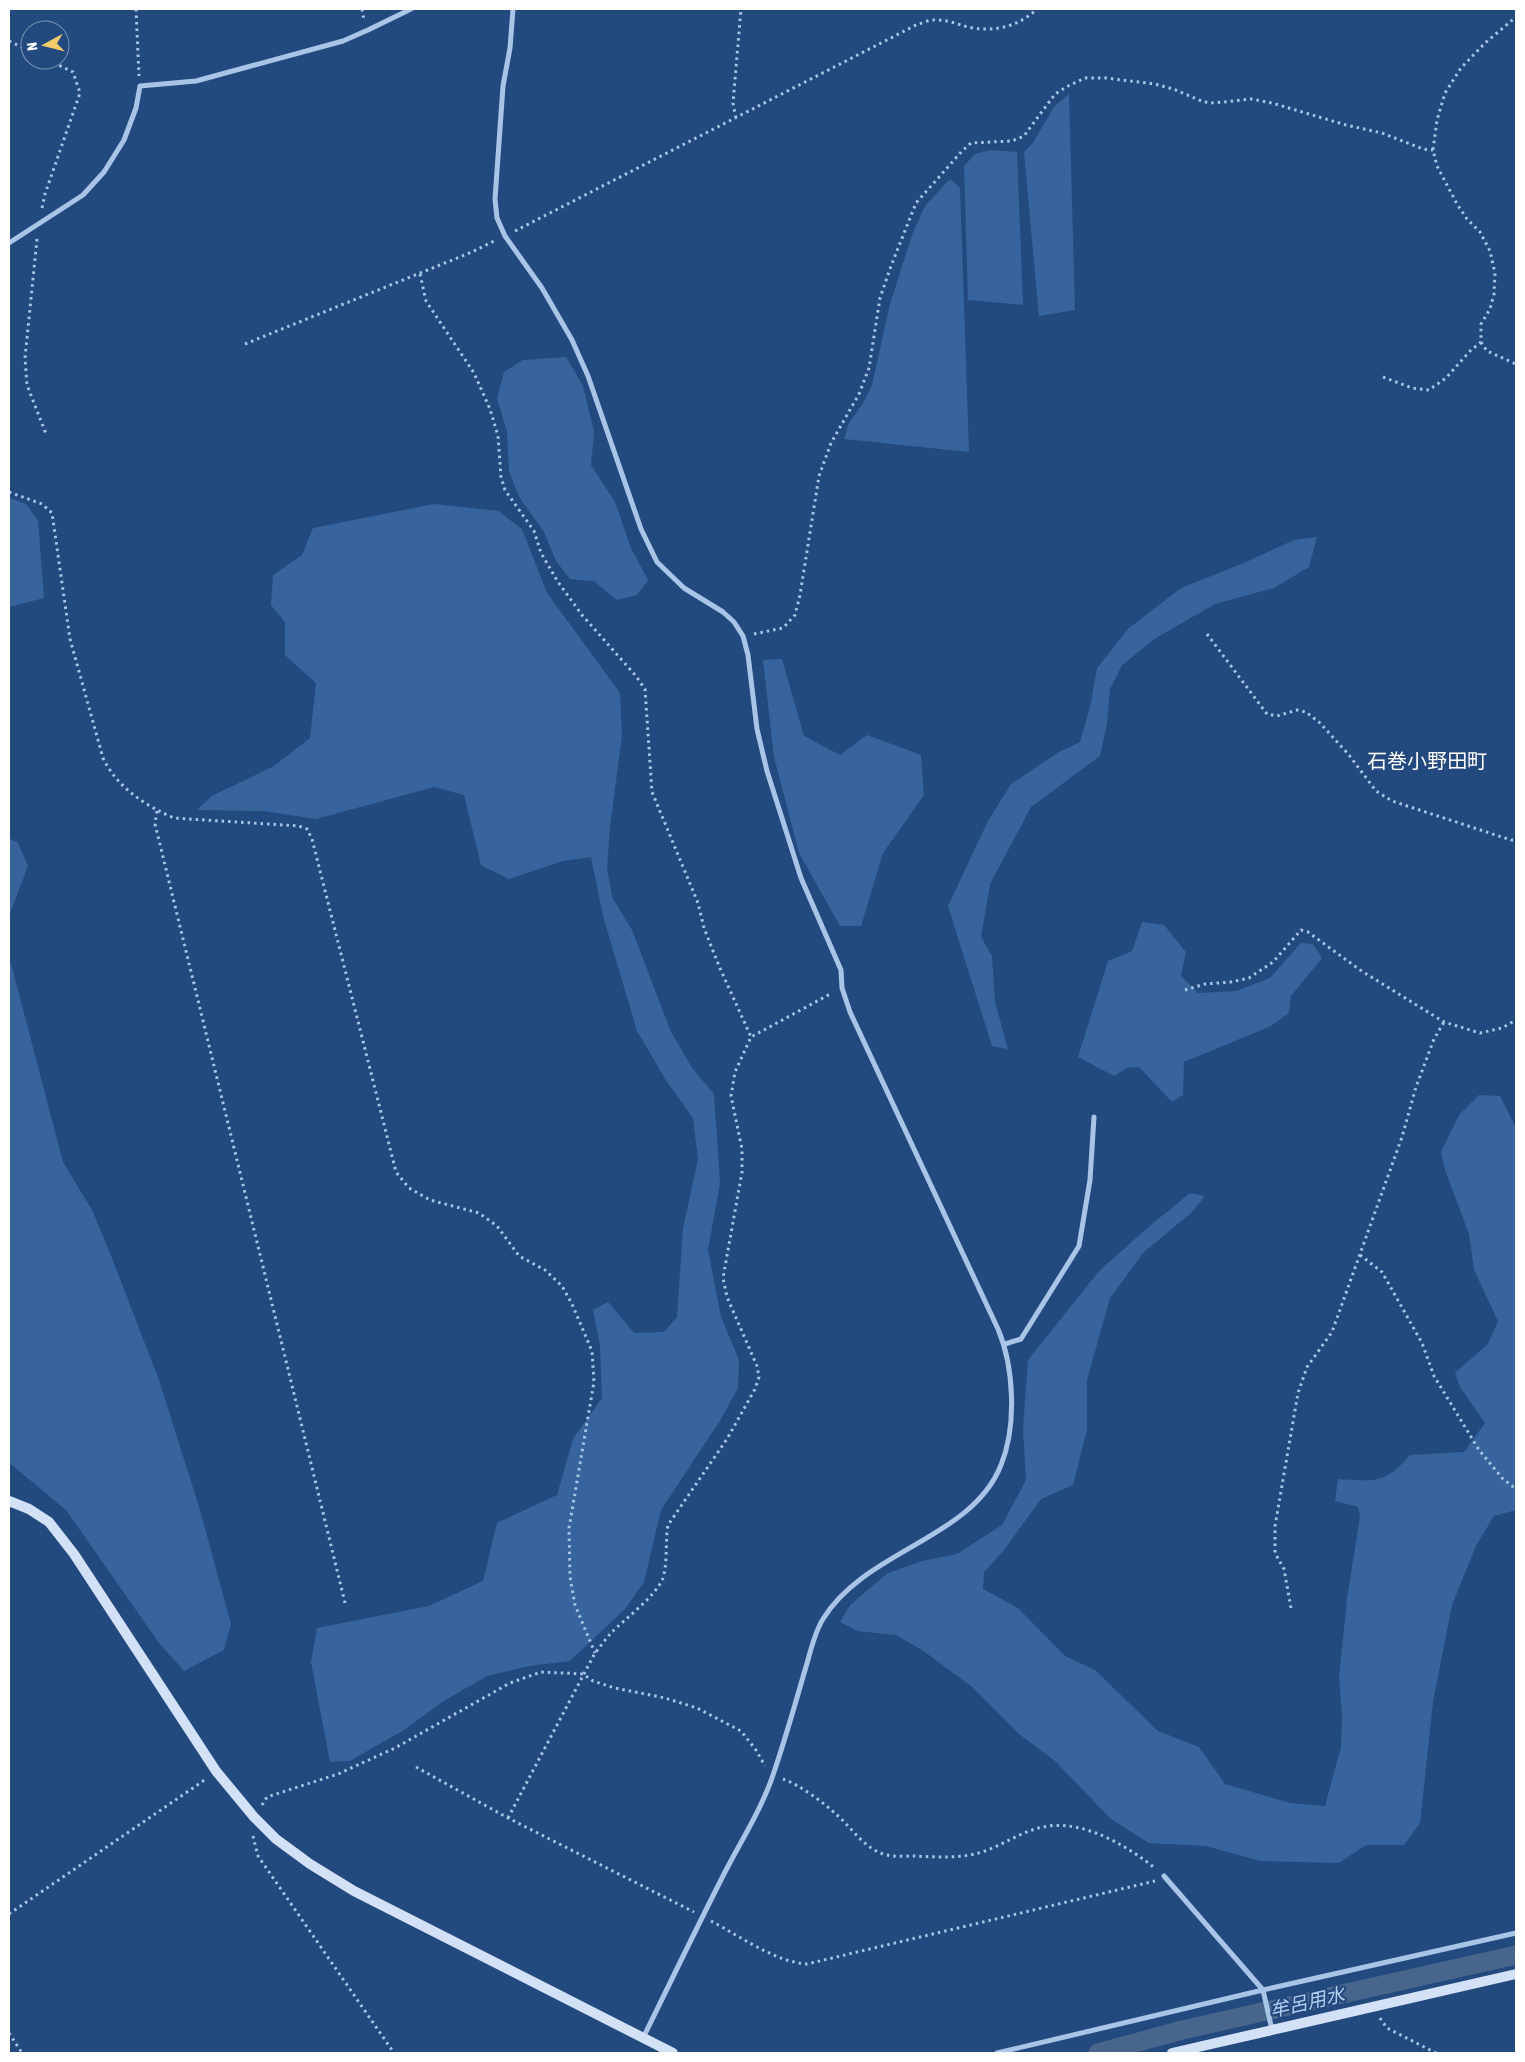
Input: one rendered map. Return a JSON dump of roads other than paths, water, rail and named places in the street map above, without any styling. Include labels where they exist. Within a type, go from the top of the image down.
[{"type":"street","points":[[9,243],[83,195],[104,172],[124,140],[136,108],[140,86],[196,81],[343,41],[411,9]]},
{"type":"street","points":[[513,9],[510,48],[503,86],[495,198],[498,218],[505,236],[542,288],[572,340],[588,376],[640,529],[657,562],[684,588],[723,612],[734,622],[743,636],[748,655],[756,729],[767,771],[801,878],[842,970],[842,988],[850,1012],[1005,1344],[1010,1368],[1009,1430],[1002,1464],[989,1487],[967,1512],[878,1566],[840,1596],[822,1620],[808,1658],[773,1776],[643,2038]]},
{"type":"street","points":[[1005,1344],[1021,1340],[1079,1246],[1090,1180],[1094,1117]]},
{"type":"street","points":[[9,1501],[29,1509],[48,1522],[74,1554],[216,1771],[254,1816],[276,1838],[310,1864],[354,1891],[673,2053]]},
{"type":"street","points":[[1164,1876],[1264,1992],[1271,2027]]},
{"type":"street","points":[[997,2053],[1516,1933]]},
{"type":"street","points":[[1172,2053],[1271,2027],[1373,2008],[1516,1974]]},
{"type":"waterway","name":"牟呂用水","points":[[1098,2053],[1182,2030],[1516,1955]]},
{"type":"district","name":"石巻小野田町","points":[[1427,760]]}]
